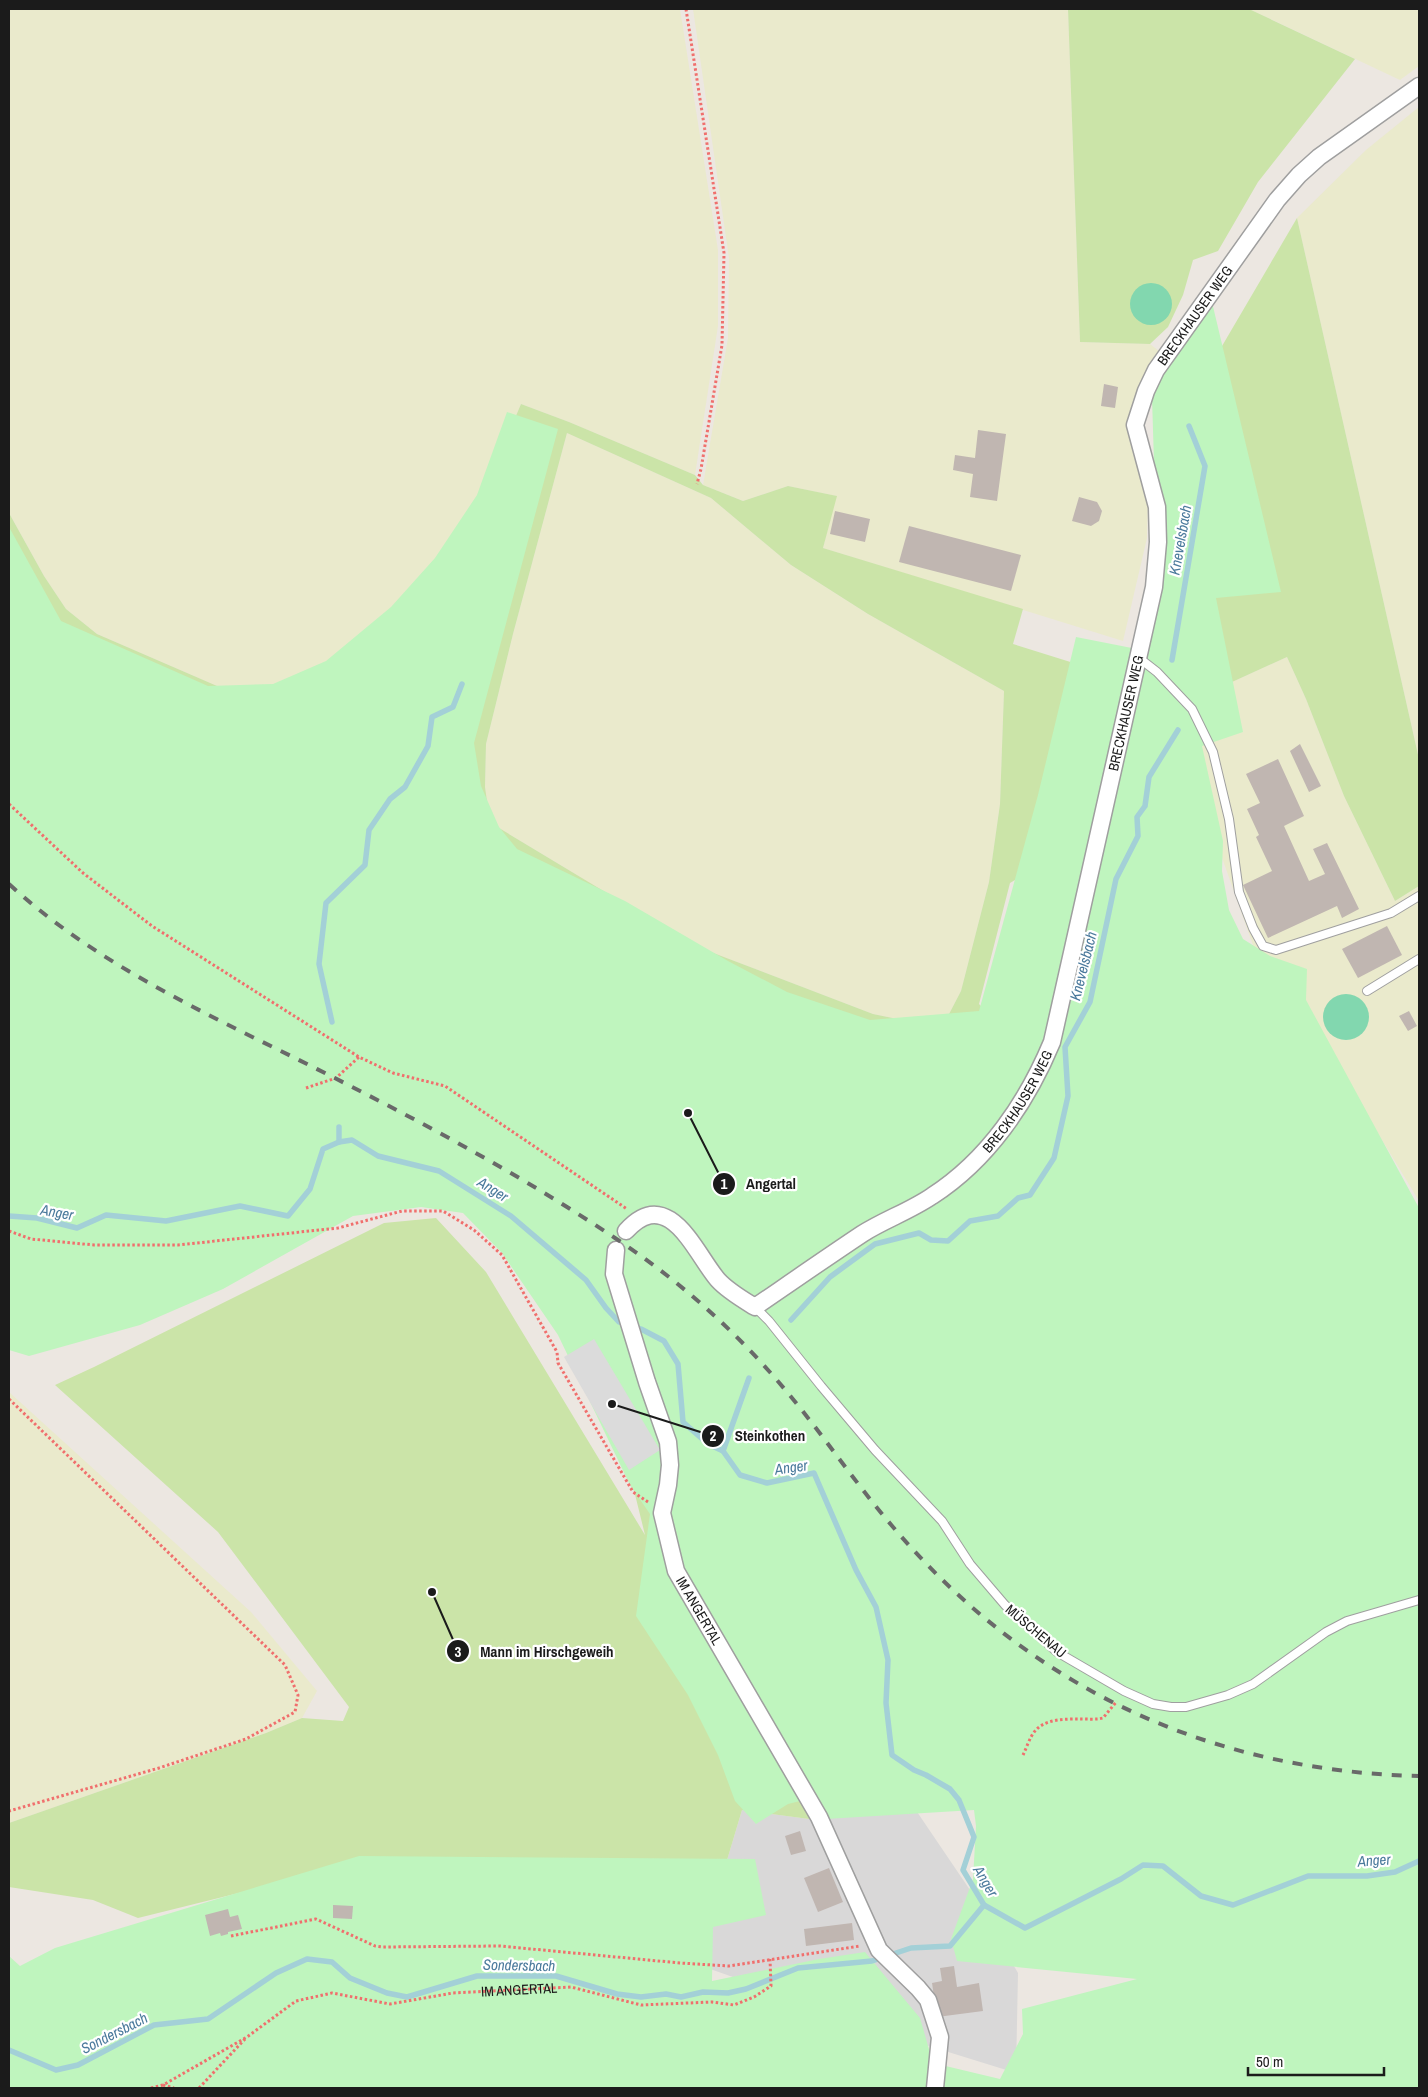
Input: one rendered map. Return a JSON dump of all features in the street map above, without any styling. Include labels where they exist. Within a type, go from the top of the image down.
[{"type":"street","name":"BRECKHAUSER WEG","points":[[755,1307],[863,1234],[932,1197],[983,1153],[1006,1126],[1027,1095],[1052,1042],[1154,587],[1158,542],[1157,507],[1135,425],[1146,392],[1156,370],[1277,200],[1299,175],[1319,157],[1419,86]]},
{"type":"street","points":[[626,1231],[633,1223],[657,1216],[677,1224],[689,1237],[718,1281],[755,1307]]},
{"type":"street","name":"IM ANGERTAL","points":[[616,1250],[614,1274],[670,1453],[668,1485],[662,1513],[676,1571],[819,1817],[877,1947]]},
{"type":"street","points":[[877,1947],[928,2000],[940,2038],[935,2088]]},
{"type":"lane","points":[[1139,658],[1157,672],[1192,709],[1213,752],[1229,819],[1239,892],[1262,946],[1276,950],[1390,913],[1419,896]]},
{"type":"lane","points":[[1367,991],[1419,959]]},
{"type":"lane","name":"MÜSCHENAU","points":[[755,1307],[769,1321],[875,1450],[942,1521],[970,1564],[1005,1605],[1057,1652],[1124,1691],[1153,1704],[1186,1707],[1228,1694],[1253,1684],[1326,1632],[1347,1621],[1419,1600]]},
{"type":"path","points":[[686,9],[724,253],[722,345],[697,484]]},
{"type":"path","points":[[9,804],[83,873],[152,926],[358,1057],[393,1072],[445,1086],[642,1219]]},
{"type":"path","points":[[306,1088],[336,1078],[358,1057]]},
{"type":"path","points":[[9,1231],[31,1239],[94,1246],[178,1245],[338,1228],[402,1211],[443,1211],[474,1230],[502,1255],[557,1352],[558,1363],[634,1492],[662,1513]]},
{"type":"path","points":[[9,1398],[285,1665],[298,1695],[294,1712],[246,1739],[159,1768],[9,1811]]},
{"type":"path","points":[[1023,1755],[1036,1730],[1044,1724],[1053,1721],[1103,1718],[1124,1691]]},
{"type":"path","points":[[231,1936],[316,1919],[375,1946],[382,1947],[500,1946],[680,1964],[729,1966],[877,1947]]},
{"type":"path","name":"IM ANGERTAL","points":[[247,2037],[296,2001],[332,1993],[390,2004],[453,1994],[570,1987],[641,2005],[712,2002],[734,2005],[754,1997],[771,1986],[770,1961]]},
{"type":"path","points":[[151,2088],[163,2085],[247,2037]]},
{"type":"path","points":[[200,2088],[247,2037]]},
{"type":"path","points":[[163,2085],[174,2088]]},
{"type":"shaded area","points":[[594,1339],[660,1450],[629,1470],[564,1357]]},
{"type":"shaded area","points":[[890,1772],[970,1890],[1018,1973],[1016,2073],[916,2042],[696,1964],[742,1810],[809,1819]]},
{"type":"green space","points":[[9,9],[680,9],[718,250],[718,326],[695,475],[521,404],[471,521],[391,617],[321,674],[276,690],[231,692],[97,634],[66,609],[44,576],[9,513]]},
{"type":"green space","points":[[693,9],[1068,9],[1080,342],[1150,344],[1159,351],[1147,371],[1128,419],[1148,500],[1147,538],[1123,641],[823,548],[836,496],[788,486],[743,501],[703,485],[728,338],[729,258]]},
{"type":"green space","points":[[1068,9],[1249,9],[1355,59],[1258,182],[1218,251],[1193,260],[1183,295],[1168,327],[1150,344],[1080,342]]},
{"type":"green space","points":[[1249,9],[1419,9],[1419,66],[1400,80]]},
{"type":"green space","points":[[1419,107],[1419,759],[1297,218],[1366,150]]},
{"type":"green space","points":[[1297,218],[1419,759],[1419,886],[1395,901],[1344,796],[1306,699],[1287,657],[1208,693],[1215,358]]},
{"type":"green space","points":[[1151,283],[1166,289],[1172,304],[1166,319],[1151,325],[1136,319],[1130,304],[1136,289]]},
{"type":"green space","points":[[1211,298],[1281,592],[1216,598],[1243,732],[1202,746],[1223,841],[1222,871],[1229,910],[1243,939],[1270,956],[1307,969],[1306,1000],[1419,1208],[1419,2088],[9,2088],[9,1956],[20,1966],[55,1948],[359,1856],[755,1859],[766,1915],[713,1927],[712,1981],[819,1959],[865,1952],[920,2018],[933,2063],[1000,2079],[1023,2034],[1022,2009],[1137,1979],[957,1961],[951,1939],[973,1879],[976,1826],[974,1810],[826,1819],[808,1799],[788,1804],[756,1824],[735,1801],[718,1755],[688,1695],[636,1616],[650,1514],[630,1485],[558,1335],[502,1253],[463,1213],[421,1207],[353,1216],[223,1289],[140,1325],[29,1356],[9,1350],[9,527],[61,621],[208,686],[273,684],[326,661],[391,607],[435,558],[477,495],[507,412],[558,429],[474,743],[481,786],[499,827],[517,849],[625,901],[728,961],[787,992],[870,1020],[979,1011],[1038,795],[1076,637],[1142,650],[1161,514],[1154,462],[1152,398],[1175,347]]},
{"type":"green space","points":[[521,404],[695,475],[703,485],[743,501],[788,486],[837,496],[823,548],[1023,609],[1013,644],[1080,665],[1056,856],[1010,883],[979,1004],[1016,1042],[931,1154],[332,736],[40,630],[9,584],[9,513],[44,576],[66,609],[97,634],[231,692],[276,690],[321,674],[391,617],[471,521]],"holes":[[[567,433],[711,498],[791,565],[868,614],[1004,691],[1000,804],[989,882],[961,991],[948,1016],[912,1022],[873,1014],[695,946],[499,828],[488,808],[485,787],[486,744],[513,634]]]},
{"type":"green space","points":[[567,433],[711,498],[791,565],[868,614],[1004,691],[1000,804],[989,882],[961,991],[948,1016],[912,1022],[873,1014],[695,946],[499,828],[488,808],[485,787],[486,744],[513,634]]},
{"type":"green space","points":[[1287,657],[1306,699],[1344,796],[1395,901],[1419,886],[1419,1201],[1272,958],[1259,962],[1193,776],[1208,693]]},
{"type":"green space","points":[[1341,994],[1351,994],[1365,1004],[1369,1017],[1365,1030],[1359,1036],[1351,1040],[1341,1040],[1327,1030],[1323,1022],[1323,1012],[1333,998]]},
{"type":"green space","points":[[436,1218],[486,1272],[645,1535],[629,1470],[890,1772],[809,1819],[742,1810],[696,1964],[336,1869],[138,1918],[93,1900],[9,1887],[9,1823],[266,1733],[302,1718],[343,1721],[349,1707],[218,1532],[55,1385],[384,1223]]},
{"type":"green space","points":[[9,1392],[251,1612],[317,1691],[302,1718],[266,1733],[9,1823]]},
{"type":"building","points":[[1104,384],[1118,387],[1115,408],[1101,406]]},
{"type":"building","points":[[978,430],[1006,434],[997,501],[970,497],[973,474],[953,470],[955,455],[975,458]]},
{"type":"building","points":[[1079,497],[1097,502],[1102,511],[1099,521],[1091,526],[1072,521]]},
{"type":"building","points":[[835,511],[870,519],[865,542],[830,534]]},
{"type":"building","points":[[909,526],[1021,555],[1011,591],[899,562]]},
{"type":"building","points":[[1300,744],[1321,786],[1309,792],[1290,751]]},
{"type":"building","points":[[1278,759],[1304,816],[1284,826],[1309,881],[1325,874],[1313,849],[1327,843],[1359,909],[1342,918],[1337,906],[1268,938],[1243,885],[1272,871],[1256,837],[1259,835],[1247,809],[1260,803],[1246,774]]},
{"type":"building","points":[[1387,926],[1402,955],[1358,978],[1342,949]]},
{"type":"building","points":[[1409,1011],[1417,1026],[1408,1031],[1399,1016]]},
{"type":"building","points":[[800,1831],[806,1851],[791,1855],[785,1836]]},
{"type":"building","points":[[829,1868],[843,1902],[818,1912],[804,1878]]},
{"type":"building","points":[[333,1905],[353,1906],[352,1919],[333,1918]]},
{"type":"building","points":[[228,1909],[230,1917],[238,1915],[242,1929],[228,1932],[228,1934],[221,1936],[220,1933],[210,1936],[205,1915]]},
{"type":"building","points":[[852,1923],[854,1940],[806,1946],[804,1929]]},
{"type":"building","points":[[954,1966],[957,1987],[979,1983],[983,2011],[937,2017],[932,1983],[942,1981],[940,1968]]},
{"type":"waterway","name":"Knevelsbach","points":[[1172,660],[1205,466],[1189,426]]},
{"type":"waterway","points":[[332,1022],[319,964],[326,903],[365,865],[369,830],[390,799],[405,787],[428,746],[432,717],[453,707],[462,684]]},
{"type":"waterway","name":"Knevelsbach","points":[[791,1320],[830,1277],[875,1244],[919,1233],[931,1240],[948,1241],[970,1221],[998,1216],[1018,1198],[1030,1195],[1054,1158],[1068,1096],[1065,1047],[1090,1002],[1116,879],[1138,836],[1137,817],[1145,806],[1149,777],[1178,730]]},
{"type":"waterway","points":[[339,1127],[339,1142]]},
{"type":"waterway","name":"Anger","points":[[9,1216],[37,1218],[77,1228],[106,1215],[166,1221],[240,1206],[288,1216],[310,1189],[323,1149],[339,1142],[352,1140],[378,1156],[439,1171],[511,1216],[586,1280],[606,1308],[619,1322],[641,1329],[664,1341],[678,1364],[683,1422],[708,1444],[723,1451],[740,1475],[767,1483],[814,1473],[856,1570],[876,1607],[888,1660],[886,1703],[892,1755],[914,1770],[950,1789],[959,1800],[974,1837],[963,1870],[984,1905],[1025,1928],[1121,1879],[1143,1865],[1163,1866],[1201,1896],[1233,1905],[1308,1876],[1367,1876],[1395,1872],[1419,1861]]},
{"type":"waterway","name":"Knevelsbach","points":[[723,1451],[749,1378]]},
{"type":"waterway","name":"Sondersbach","points":[[9,2050],[56,2070],[78,2065],[154,2025],[208,2019],[276,1973],[307,1959],[332,1962],[350,1978],[387,1993],[407,1997],[477,1976],[556,1976],[617,1994],[641,1997],[666,1994],[681,1997],[703,1992],[728,1993],[746,1989],[798,1968],[872,1961],[911,1948],[950,1946],[984,1905]]},
{"type":"railway","points":[[9,884],[43,913],[115,963],[191,1006],[348,1085],[465,1147],[578,1214],[662,1272],[707,1309],[749,1349],[801,1409],[879,1511],[946,1584],[1003,1633],[1064,1675],[1129,1710],[1196,1737],[1267,1758],[1342,1770],[1419,1776]]},
{"type":"place","name":"Angertal","points":[[688,1113]]},
{"type":"place","name":"Steinkothen","points":[[612,1404]]},
{"type":"place","name":"Mann im Hirschgeweih","points":[[432,1592]]}]
